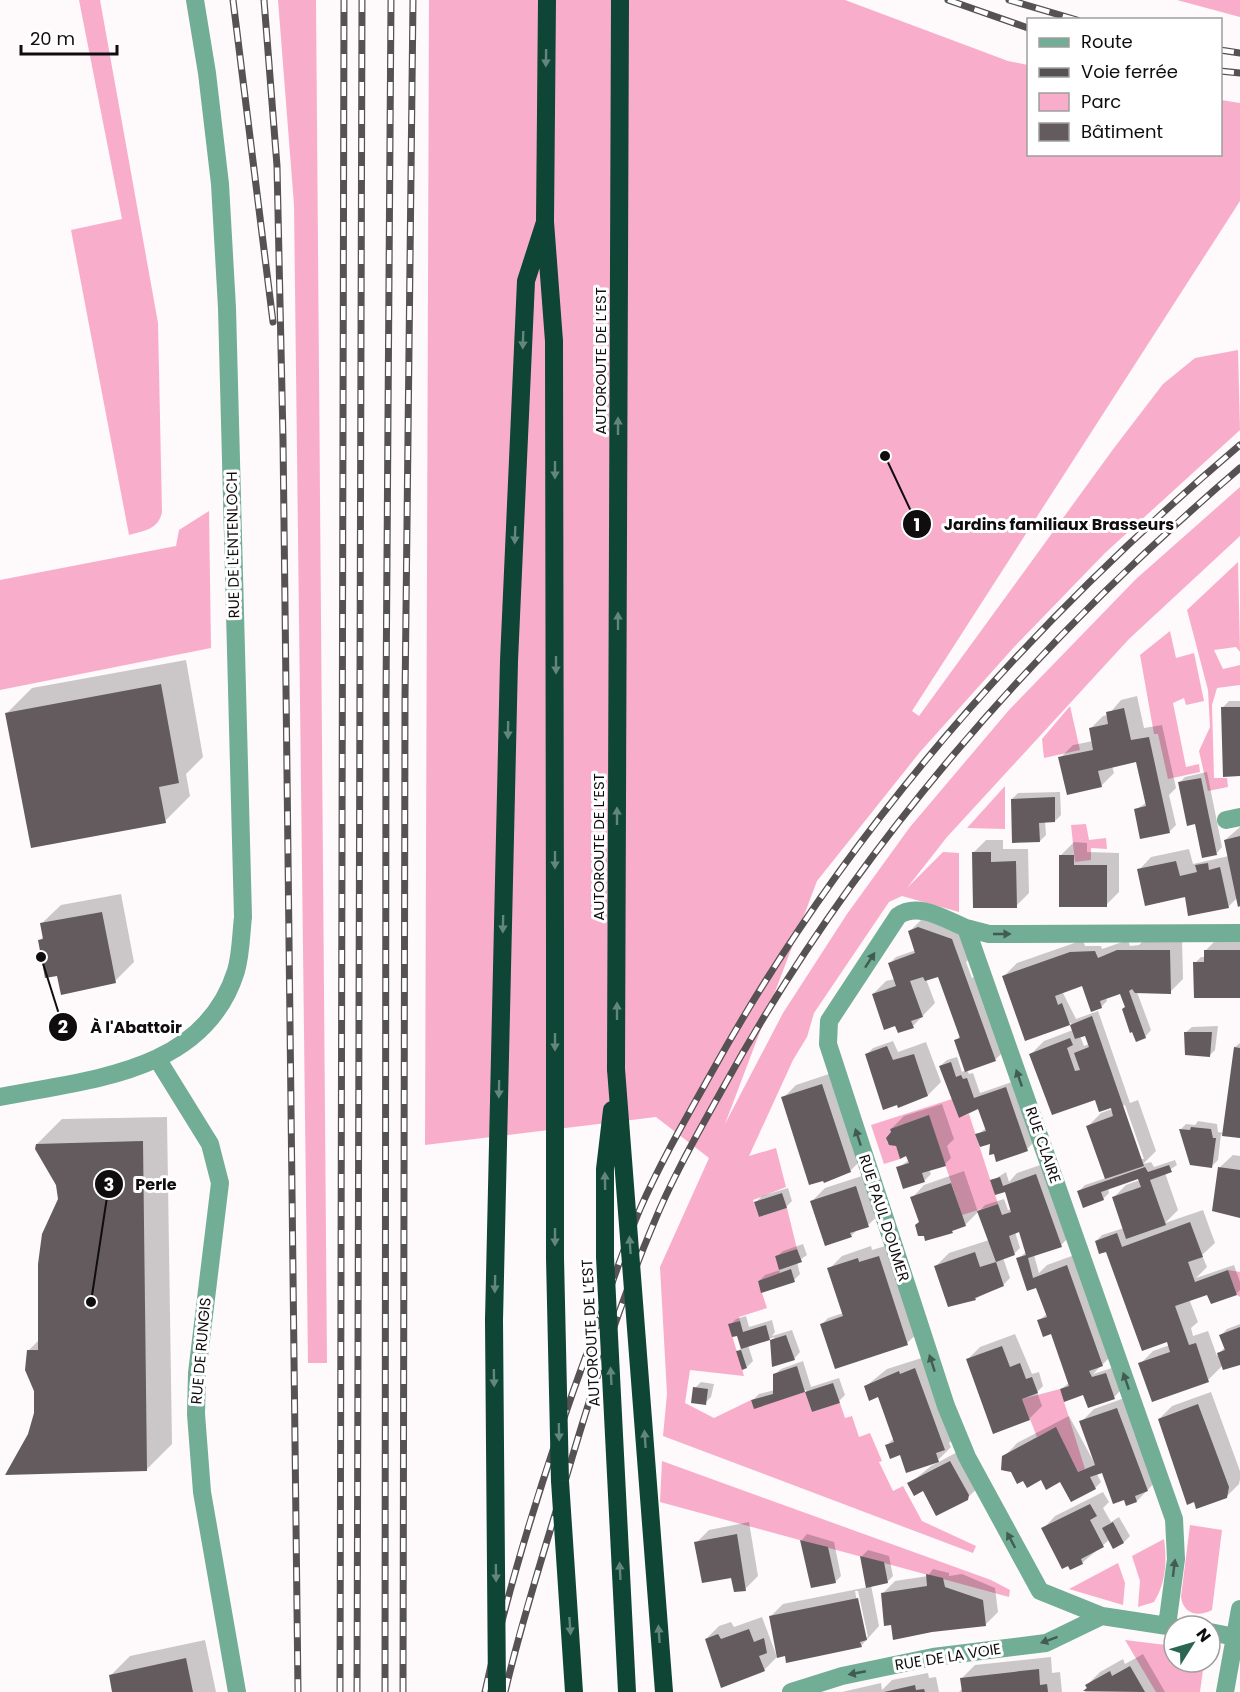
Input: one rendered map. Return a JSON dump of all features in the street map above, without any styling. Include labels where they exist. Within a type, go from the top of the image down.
[{"type":"highway","points":[[547,0],[545,222],[555,341],[555,1258],[559,1445],[574,1692]]},
{"type":"highway","name":"AUTOROUTE DE L’EST","points":[[620,0],[616,1069],[604,1169],[605,1257],[627,1692]]},
{"type":"highway","points":[[498,1692],[494,1320],[509,662],[525,293],[526,281],[545,222]]},
{"type":"highway","points":[[616,1069],[664,1692]]},
{"type":"street","name":"RUE DE L'ENTENLOCH","points":[[0,1097],[122,1072],[158,1060],[195,1034],[225,996],[236,970],[243,916],[227,308],[220,184],[207,72],[195,0]]},
{"type":"street","name":"RUE PAUL DOUMER","points":[[966,928],[919,910],[907,909],[898,916],[829,1021],[826,1032],[828,1044],[946,1406],[967,1457],[1040,1591],[1102,1616]]},
{"type":"street","points":[[966,928],[989,934],[1240,933]]},
{"type":"street","name":"RUE CLAIRE","points":[[966,928],[1174,1519],[1176,1559],[1171,1614]]},
{"type":"street","name":"RUE DE RUNGIS","points":[[158,1060],[210,1144],[217,1163],[220,1183],[197,1373],[196,1414],[202,1492],[237,1692]]},
{"type":"street","points":[[1225,1692],[1240,1609]]},
{"type":"street","points":[[1102,1616],[1162,1625]]},
{"type":"street","name":"RUE DE LA VOIE","points":[[791,1692],[842,1676],[933,1657],[1046,1643],[1102,1616]]},
{"type":"street","points":[[1222,1634],[1235,1637]]},
{"type":"green space","points":[[79,0],[100,0],[158,323],[162,512],[154,526],[129,535],[71,230],[122,219]]},
{"type":"green space","points":[[278,0],[316,0],[327,1363],[308,1363],[294,205]]},
{"type":"green space","points":[[429,0],[845,0],[1008,61],[1027,65],[1027,156],[1222,156],[1222,100],[1240,103],[1240,201],[912,711],[919,716],[1163,384],[1195,358],[1238,350],[1240,430],[1105,553],[1015,646],[920,752],[817,881],[725,1124],[783,1013],[847,914],[910,827],[1009,710],[1136,579],[1240,487],[1240,536],[1129,639],[947,837],[907,888],[943,852],[959,853],[959,912],[902,896],[889,902],[814,1013],[807,1037],[793,1060],[749,1156],[776,1148],[786,1187],[753,1200],[759,1217],[787,1208],[797,1249],[775,1256],[780,1273],[758,1281],[767,1308],[739,1317],[740,1321],[729,1325],[744,1376],[690,1370],[685,1403],[714,1418],[751,1400],[754,1408],[805,1392],[812,1412],[840,1403],[845,1418],[852,1416],[859,1437],[870,1433],[882,1461],[879,1462],[893,1491],[903,1486],[922,1521],[976,1546],[973,1553],[663,1436],[667,1394],[660,1267],[709,1158],[656,1117],[425,1145]]},
{"type":"green space","points":[[1177,0],[1240,0],[1240,17]]},
{"type":"green space","points":[[209,511],[211,648],[0,690],[0,580],[176,546],[179,530]]},
{"type":"green space","points":[[1238,562],[1240,652],[1236,647],[1214,650],[1223,669],[1240,665],[1240,685],[1217,688],[1212,705],[1214,778],[1227,778],[1228,787],[1208,791],[1199,751],[1210,727],[1208,690],[1187,610]]},
{"type":"green space","points":[[1170,631],[1176,658],[1194,653],[1204,701],[1186,705],[1184,698],[1173,703],[1186,767],[1199,764],[1200,772],[1168,779],[1158,734],[1154,734],[1140,655]]},
{"type":"green space","points":[[1070,706],[1080,750],[1044,758],[1042,739]]},
{"type":"green space","points":[[1005,786],[1005,829],[967,828]]},
{"type":"green space","points":[[1086,824],[1089,840],[1106,838],[1107,849],[1091,848],[1091,860],[1075,862],[1071,825]]},
{"type":"green space","points":[[952,1099],[959,1118],[969,1114],[998,1204],[962,1215],[929,1116],[890,1129],[887,1142],[896,1146],[900,1159],[884,1164],[871,1125]]},
{"type":"green space","points":[[1228,1270],[1240,1272],[1240,1297],[1237,1295]]},
{"type":"green space","points":[[1060,1389],[1085,1469],[1078,1472],[1056,1428],[1037,1437],[1022,1399]]},
{"type":"green space","points":[[662,1461],[991,1580],[1010,1590],[1009,1597],[660,1502]]},
{"type":"green space","points":[[1190,1525],[1222,1530],[1212,1610],[1196,1614],[1185,1607],[1181,1597]]},
{"type":"green space","points":[[1164,1539],[1165,1564],[1158,1595],[1154,1602],[1138,1607],[1140,1581],[1132,1556]]},
{"type":"green space","points":[[1118,1563],[1125,1583],[1123,1605],[1069,1589]]},
{"type":"green space","points":[[1125,1640],[1162,1645],[1162,1674],[1202,1674],[1200,1692],[1156,1692]]},
{"type":"building","points":[[161,684],[179,783],[159,787],[166,823],[31,848],[5,713]]},
{"type":"building","points":[[1221,707],[1240,707],[1240,776],[1223,777]]},
{"type":"building","points":[[1124,708],[1131,740],[1149,737],[1170,833],[1140,839],[1134,809],[1146,806],[1136,762],[1098,771],[1102,787],[1067,795],[1058,757],[1093,750],[1089,728],[1108,724],[1106,712]]},
{"type":"building","points":[[1201,778],[1217,855],[1202,858],[1195,824],[1187,826],[1178,782]]},
{"type":"building","points":[[1055,797],[1055,822],[1039,823],[1040,842],[1012,843],[1011,799]]},
{"type":"building","points":[[1240,836],[1240,906],[1238,907],[1224,840]]},
{"type":"building","points":[[972,852],[991,852],[991,862],[1016,861],[1017,908],[973,908]]},
{"type":"building","points":[[1059,855],[1074,855],[1074,865],[1107,865],[1107,907],[1059,907]]},
{"type":"building","points":[[1176,861],[1180,876],[1197,872],[1195,865],[1208,863],[1209,870],[1220,867],[1229,908],[1188,916],[1185,897],[1145,906],[1137,869]]},
{"type":"building","points":[[102,912],[116,983],[61,995],[57,976],[45,978],[38,940],[43,939],[40,923]]},
{"type":"building","points":[[918,927],[952,939],[996,1061],[965,1072],[954,1040],[960,1038],[938,977],[925,981],[923,977],[910,981],[923,1017],[911,1021],[914,1028],[898,1033],[895,1026],[884,1030],[872,994],[896,986],[888,963],[915,953],[908,931]]},
{"type":"building","points":[[1117,950],[1170,950],[1171,994],[1135,993],[1132,989],[1129,991],[1146,1038],[1136,1042],[1132,1032],[1130,1033],[1120,994],[1100,1001],[1102,1008],[1091,1012],[1082,986],[1055,996],[1058,1005],[1062,1003],[1070,1025],[1025,1041],[1002,976],[1070,952],[1095,951],[1098,958]]},
{"type":"building","points":[[1204,950],[1240,950],[1240,998],[1194,998],[1193,962],[1204,962]]},
{"type":"building","points":[[1092,1016],[1144,1166],[1105,1179],[1086,1126],[1113,1116],[1111,1108],[1099,1112],[1095,1100],[1052,1115],[1029,1054],[1070,1038],[1073,1045],[1067,1048],[1075,1071],[1080,1070],[1074,1053],[1089,1047],[1085,1036],[1075,1039],[1070,1025]]},
{"type":"building","points":[[1184,1032],[1212,1032],[1210,1057],[1185,1055]]},
{"type":"building","points":[[887,1046],[893,1060],[914,1054],[928,1096],[898,1108],[897,1105],[883,1110],[865,1054]]},
{"type":"building","points":[[1234,1047],[1240,1048],[1240,1138],[1222,1136]]},
{"type":"building","points":[[951,1062],[956,1077],[961,1075],[963,1079],[967,1078],[974,1098],[1006,1087],[1028,1151],[996,1162],[994,1154],[989,1155],[990,1144],[980,1147],[975,1134],[986,1131],[978,1109],[959,1118],[939,1066]]},
{"type":"building","points":[[822,1084],[851,1172],[824,1183],[823,1181],[809,1185],[781,1097]]},
{"type":"building","points":[[929,1115],[946,1166],[922,1173],[925,1182],[903,1189],[896,1167],[909,1163],[906,1156],[900,1159],[896,1146],[889,1145],[886,1138],[891,1132],[890,1129]]},
{"type":"building","points":[[1191,1127],[1211,1129],[1213,1138],[1216,1138],[1212,1168],[1190,1165],[1179,1129],[1190,1130]]},
{"type":"building","points":[[143,1141],[147,1471],[5,1475],[28,1434],[34,1413],[34,1391],[25,1370],[27,1350],[38,1350],[38,1264],[42,1234],[58,1199],[56,1185],[35,1149],[36,1144]]},
{"type":"building","points":[[1169,1165],[1172,1172],[1150,1180],[1166,1225],[1126,1239],[1112,1197],[1141,1187],[1138,1179],[1101,1192],[1104,1200],[1083,1208],[1077,1191],[1145,1167],[1148,1172]]},
{"type":"building","points":[[1218,1167],[1240,1170],[1240,1218],[1212,1211]]},
{"type":"building","points":[[1036,1174],[1062,1247],[1028,1258],[1033,1278],[1067,1265],[1103,1366],[1089,1371],[1092,1377],[1106,1373],[1115,1399],[1088,1408],[1083,1395],[1064,1402],[1060,1389],[1069,1386],[1051,1334],[1043,1337],[1037,1320],[1047,1317],[1036,1288],[1027,1291],[1016,1258],[1026,1255],[1019,1232],[1009,1236],[1015,1255],[996,1262],[977,1211],[998,1204],[1002,1215],[1011,1212],[1005,1192],[995,1195],[990,1180],[1000,1177],[1003,1186]]},
{"type":"building","points":[[951,1183],[966,1226],[952,1231],[953,1233],[925,1241],[924,1236],[918,1236],[915,1225],[919,1222],[910,1197]]},
{"type":"building","points":[[856,1186],[869,1227],[850,1233],[852,1237],[825,1246],[810,1201]]},
{"type":"building","points":[[782,1193],[787,1208],[759,1217],[754,1202]]},
{"type":"building","points":[[1190,1222],[1203,1257],[1188,1262],[1195,1282],[1228,1270],[1237,1295],[1211,1304],[1207,1295],[1175,1306],[1189,1345],[1196,1343],[1209,1382],[1152,1402],[1138,1363],[1170,1352],[1167,1342],[1142,1351],[1106,1252],[1099,1254],[1095,1241],[1117,1233],[1122,1247]]},
{"type":"building","points":[[797,1249],[802,1262],[779,1270],[775,1256]]},
{"type":"building","points":[[975,1252],[980,1267],[996,1262],[1004,1286],[975,1298],[976,1300],[948,1307],[934,1266]]},
{"type":"building","points":[[879,1256],[908,1345],[835,1369],[820,1324],[843,1316],[827,1268],[858,1258],[859,1262]]},
{"type":"building","points":[[791,1269],[795,1282],[761,1293],[758,1281]]},
{"type":"building","points":[[740,1321],[743,1332],[766,1325],[770,1340],[741,1349],[737,1336],[732,1337],[728,1324]]},
{"type":"building","points":[[1240,1327],[1240,1365],[1223,1370],[1217,1353],[1225,1350],[1219,1335]]},
{"type":"building","points":[[786,1335],[795,1360],[772,1367],[770,1340]]},
{"type":"building","points":[[1002,1346],[1010,1367],[1020,1363],[1026,1379],[1032,1377],[1038,1393],[1022,1399],[1030,1420],[993,1434],[966,1359]]},
{"type":"building","points":[[741,1350],[747,1368],[742,1370],[736,1351]]},
{"type":"building","points":[[797,1366],[805,1392],[754,1409],[751,1400],[773,1394],[773,1374]]},
{"type":"building","points":[[915,1368],[945,1450],[936,1453],[939,1462],[906,1473],[900,1455],[890,1459],[885,1445],[894,1442],[878,1397],[869,1401],[864,1386],[899,1371],[900,1374]]},
{"type":"building","points":[[833,1383],[840,1403],[812,1412],[805,1392]]},
{"type":"building","points":[[693,1387],[708,1389],[706,1405],[691,1403]]},
{"type":"building","points":[[1198,1404],[1229,1487],[1227,1498],[1196,1509],[1194,1502],[1187,1505],[1158,1419]]},
{"type":"building","points":[[1117,1408],[1148,1491],[1135,1496],[1137,1502],[1126,1506],[1124,1500],[1113,1504],[1102,1473],[1090,1477],[1096,1489],[1071,1502],[1060,1482],[1046,1490],[1041,1480],[1027,1488],[1023,1481],[1017,1484],[1011,1472],[1001,1470],[1002,1456],[1056,1427],[1078,1472],[1095,1465],[1079,1421]]},
{"type":"building","points":[[950,1461],[969,1495],[968,1500],[936,1516],[923,1491],[914,1496],[907,1483]]},
{"type":"building","points":[[1090,1504],[1097,1516],[1090,1520],[1104,1547],[1081,1559],[1083,1564],[1070,1570],[1068,1566],[1062,1569],[1041,1528]]},
{"type":"building","points":[[1113,1522],[1124,1543],[1113,1549],[1102,1528]]},
{"type":"building","points":[[737,1534],[746,1591],[734,1592],[731,1578],[702,1583],[694,1542]]},
{"type":"building","points":[[800,1540],[828,1547],[836,1583],[811,1588]]},
{"type":"building","points":[[860,1556],[884,1562],[888,1583],[866,1588]]},
{"type":"building","points":[[926,1574],[943,1578],[945,1587],[983,1600],[986,1626],[932,1632],[893,1640],[891,1625],[884,1626],[881,1593],[927,1586]]},
{"type":"building","points":[[858,1598],[867,1640],[860,1642],[862,1647],[786,1663],[785,1656],[777,1658],[769,1616]]},
{"type":"building","points":[[749,1629],[754,1642],[764,1638],[767,1653],[759,1656],[765,1671],[721,1688],[705,1639],[718,1634],[721,1639]]},
{"type":"building","points":[[186,1658],[193,1692],[112,1692],[109,1675]]},
{"type":"building","points":[[1130,1666],[1145,1692],[1083,1691],[1087,1688],[1085,1685],[1110,1671],[1112,1676]]},
{"type":"building","points":[[1039,1669],[1040,1685],[1047,1684],[1048,1692],[962,1692],[960,1678]]},
{"type":"building","points":[[915,1685],[916,1690],[924,1689],[925,1692],[884,1692]]},
{"type":"railway","points":[[233,0],[273,322]]},
{"type":"railway","points":[[264,0],[277,166],[283,439],[298,1692]]},
{"type":"railway","points":[[340,1692],[344,0]]},
{"type":"railway","points":[[357,1692],[362,0]]},
{"type":"railway","points":[[385,1692],[386,697],[391,0]]},
{"type":"railway","points":[[403,1692],[405,698],[413,0]]},
{"type":"railway","points":[[948,0],[1027,28]]},
{"type":"railway","points":[[1009,0],[1070,18]]},
{"type":"railway","points":[[1222,50],[1240,53]]},
{"type":"railway","points":[[1222,71],[1240,73]]},
{"type":"railway","points":[[485,1692],[519,1559],[546,1471],[633,1225],[675,1138],[765,981],[822,896],[883,813],[1016,657],[1163,513],[1240,445]]},
{"type":"railway","points":[[505,1692],[525,1615],[583,1422],[604,1355],[640,1257],[668,1190],[774,1000],[830,916],[890,834],[953,755],[1091,605],[1164,535],[1240,468]]},
{"type":"place","name":"Jardins familiaux Brasseurs","points":[[885,456]]},
{"type":"place","name":"À l'Abattoir","points":[[41,957]]},
{"type":"place","name":"Perle","points":[[91,1302]]}]
